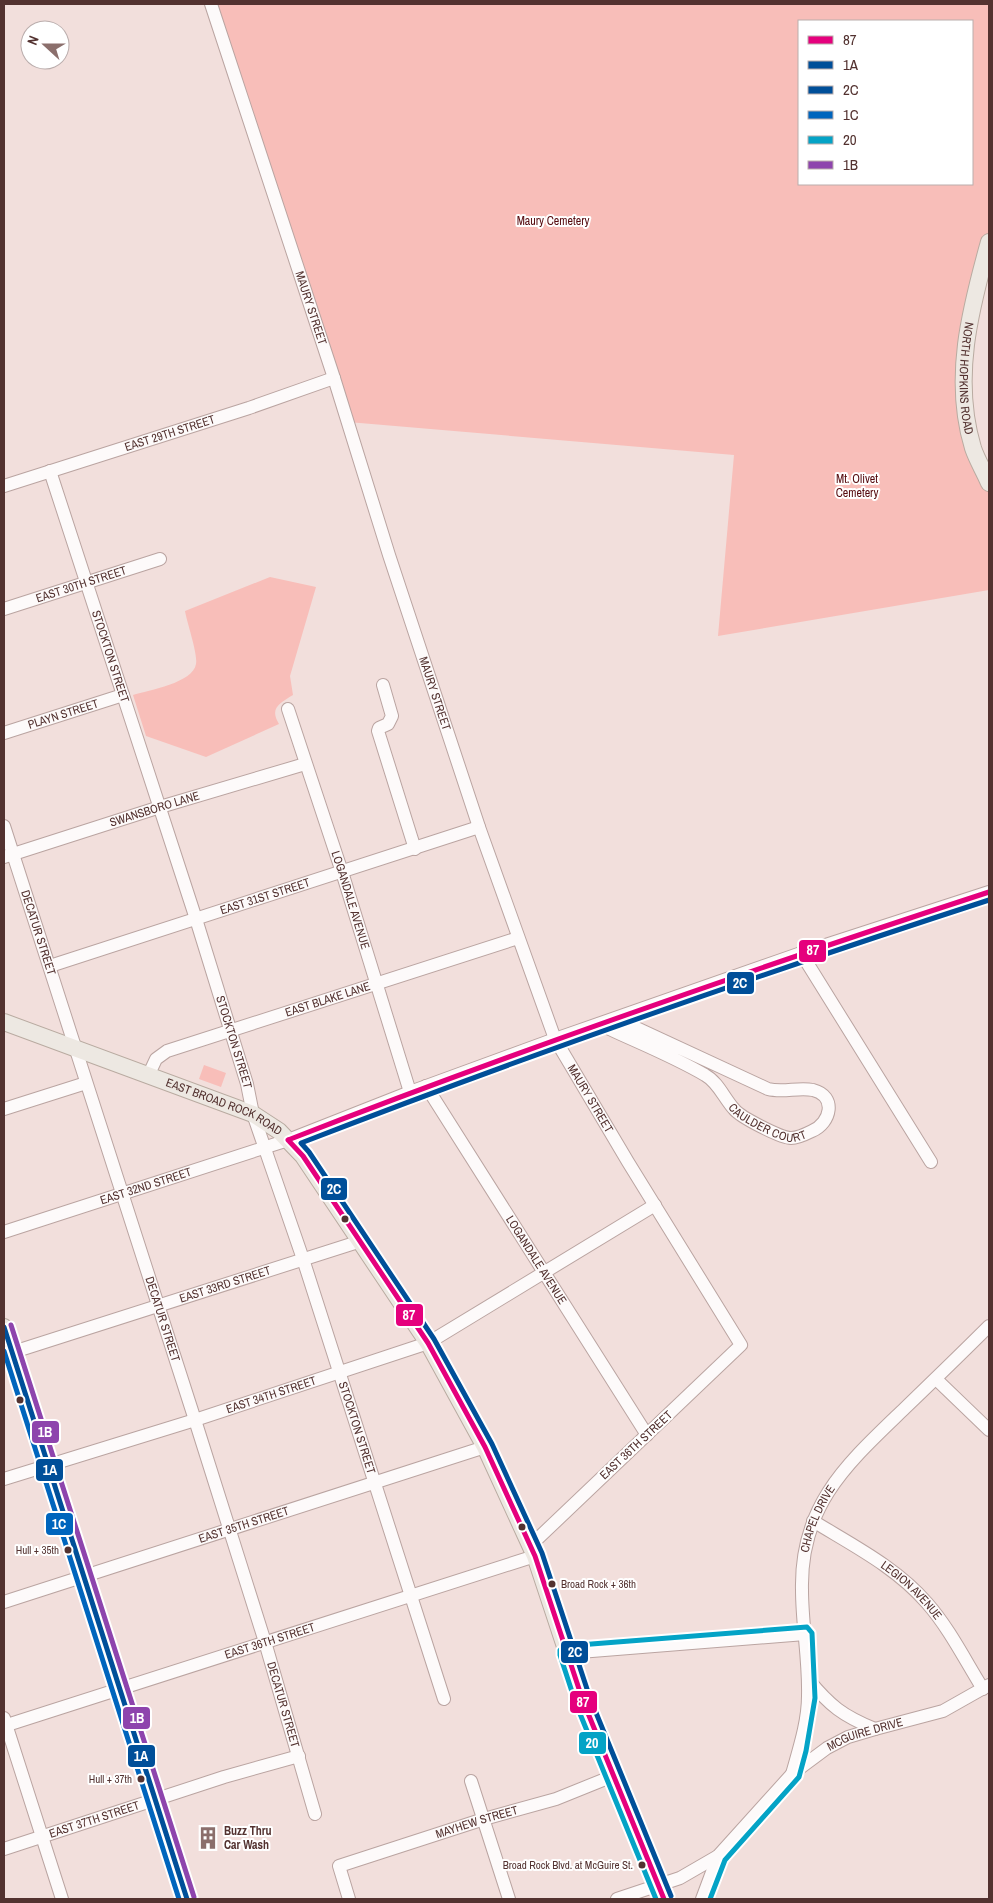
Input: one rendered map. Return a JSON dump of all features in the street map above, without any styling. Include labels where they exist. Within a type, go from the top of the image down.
[{"type":"main road","name":"NORTH HOPKINS ROAD","points":[[989,242],[967,331],[963,375],[966,412],[973,447],[989,483]]},
{"type":"main road","name":"EAST BROAD ROCK ROAD","points":[[4,1022],[253,1114],[271,1125],[304,1156],[428,1343],[486,1447],[533,1550],[583,1701],[661,1892]]},
{"type":"main road","points":[[4,1328],[8,1354],[48,1465],[187,1899]]},
{"type":"street","name":"MAURY STREET","points":[[211,4],[479,827],[555,1039],[741,1346]]},
{"type":"street","name":"EAST 29TH STREET","points":[[4,486],[240,411],[334,378]]},
{"type":"street","name":"STOCKTON STREET","points":[[50,471],[196,918],[247,1084],[253,1114],[303,1259],[444,1698]]},
{"type":"street","name":"EAST 30TH STREET","points":[[4,608],[160,559]]},
{"type":"street","points":[[383,685],[392,716],[388,724],[379,728],[378,731],[415,849]]},
{"type":"street","name":"PLAYN STREET","points":[[4,733],[123,695]]},
{"type":"street","name":"LOGANDALE AVENUE","points":[[288,709],[342,872],[375,984],[410,1092]]},
{"type":"street","name":"SWANSBORO LANE","points":[[8,856],[160,807],[305,764]]},
{"type":"street","name":"DECATUR STREET","points":[[4,826],[8,856],[50,966],[74,1048],[230,1530],[316,1814]]},
{"type":"street","name":"EAST 31ST STREET","points":[[50,966],[479,827]]},
{"type":"street","name":"EAST 32ND STREET","points":[[4,1232],[288,1140],[410,1092],[555,1039],[801,953],[989,892]]},
{"type":"street","name":"EAST BLAKE LANE","points":[[149,1074],[156,1059],[167,1051],[518,938]]},
{"type":"street","points":[[801,953],[931,1162]]},
{"type":"street","name":"CAULDER COURT","points":[[599,1024],[709,1077],[735,1111],[783,1137],[794,1138],[822,1127],[826,1121],[829,1108],[828,1102],[819,1092],[808,1090],[779,1092],[768,1089],[617,1018]]},
{"type":"street","points":[[4,1109],[86,1082]]},
{"type":"street","name":"LOGANDALE AVENUE","points":[[426,1086],[647,1435]]},
{"type":"street","name":"EAST 34TH STREET","points":[[4,1479],[195,1420],[428,1343],[655,1205]]},
{"type":"street","name":"EAST 33RD STREET","points":[[8,1354],[361,1241]]},
{"type":"street","name":"CHAPEL DRIVE","points":[[792,1774],[799,1750],[808,1698],[802,1571],[807,1538],[813,1521],[826,1494],[859,1453],[989,1326]]},
{"type":"street","name":"EAST 36TH STREET","points":[[5,1723],[120,1689],[411,1595],[533,1550],[647,1435],[741,1346]]},
{"type":"street","points":[[936,1379],[989,1430]]},
{"type":"street","name":"EAST 35TH STREET","points":[[4,1602],[486,1447]]},
{"type":"street","name":"LEGION AVENUE","points":[[813,1521],[883,1565],[914,1590],[941,1621],[986,1687]]},
{"type":"street","points":[[567,1653],[805,1634]]},
{"type":"street","points":[[808,1679],[824,1699],[837,1710],[852,1719],[875,1728]]},
{"type":"street","name":"MCGUIRE DRIVE","points":[[617,1899],[661,1892],[680,1878],[718,1856],[792,1774],[827,1748],[848,1737],[875,1728],[943,1711],[986,1687]]},
{"type":"street","points":[[5,1723],[62,1899]]},
{"type":"street","name":"EAST 37TH STREET","points":[[4,1849],[224,1777],[299,1756]]},
{"type":"street","name":"MAYHEW STREET","points":[[349,1899],[339,1866],[484,1819],[556,1799],[613,1776]]},
{"type":"street","points":[[471,1781],[509,1899]]},
{"type":"street","name":"MCGUIRE DRIVE","points":[[702,1899],[718,1856]]},
{"type":"green space","name":"Maury Cemetery","points":[[213,4],[989,4],[989,238],[977,286],[968,410],[989,477],[989,590],[718,636],[734,455],[348,422]]},
{"type":"green space","points":[[270,577],[316,587],[290,676],[293,695],[277,706],[275,714],[279,724],[206,757],[146,736],[133,695],[179,681],[193,671],[196,664],[194,646],[185,611]]},
{"type":"green space","points":[[204,1065],[226,1073],[221,1087],[199,1079]]},
{"type":"transit line","name":"87","points":[[288,1140],[462,1074],[637,1011],[989,892]]},
{"type":"transit line","name":"2C","points":[[671,1896],[590,1698],[542,1553],[492,1444],[434,1339],[309,1152],[301,1143],[472,1078],[644,1017],[816,957],[989,900]]},
{"type":"transit line","name":"87","points":[[288,1140],[303,1156],[428,1343],[485,1447],[535,1556],[583,1701],[664,1899]]},
{"type":"transit line","name":"1B","points":[[11,1325],[194,1897]]},
{"type":"transit line","name":"1A","points":[[4,1327],[187,1899]]},
{"type":"transit line","name":"1C","points":[[4,1351],[179,1899]]},
{"type":"transit line","name":"20","points":[[656,1899],[576,1704],[560,1650],[566,1646],[807,1627],[812,1633],[815,1698],[806,1751],[799,1777],[725,1860],[710,1899]]},
{"type":"place","name":"Hull + 35th","points":[[68,1550]]},
{"type":"place","name":"Broad Rock + 36th","points":[[552,1584]]},
{"type":"place","name":"Hull + 37th","points":[[141,1779]]},
{"type":"place","name":"Buzz Thru Car Wash","points":[[208,1838]]},
{"type":"place","name":"Broad Rock Blvd. at McGuire St.","points":[[642,1865]]},
{"type":"park label","name":"Mt. Olivet Cemetery","points":[[857,486]]}]
